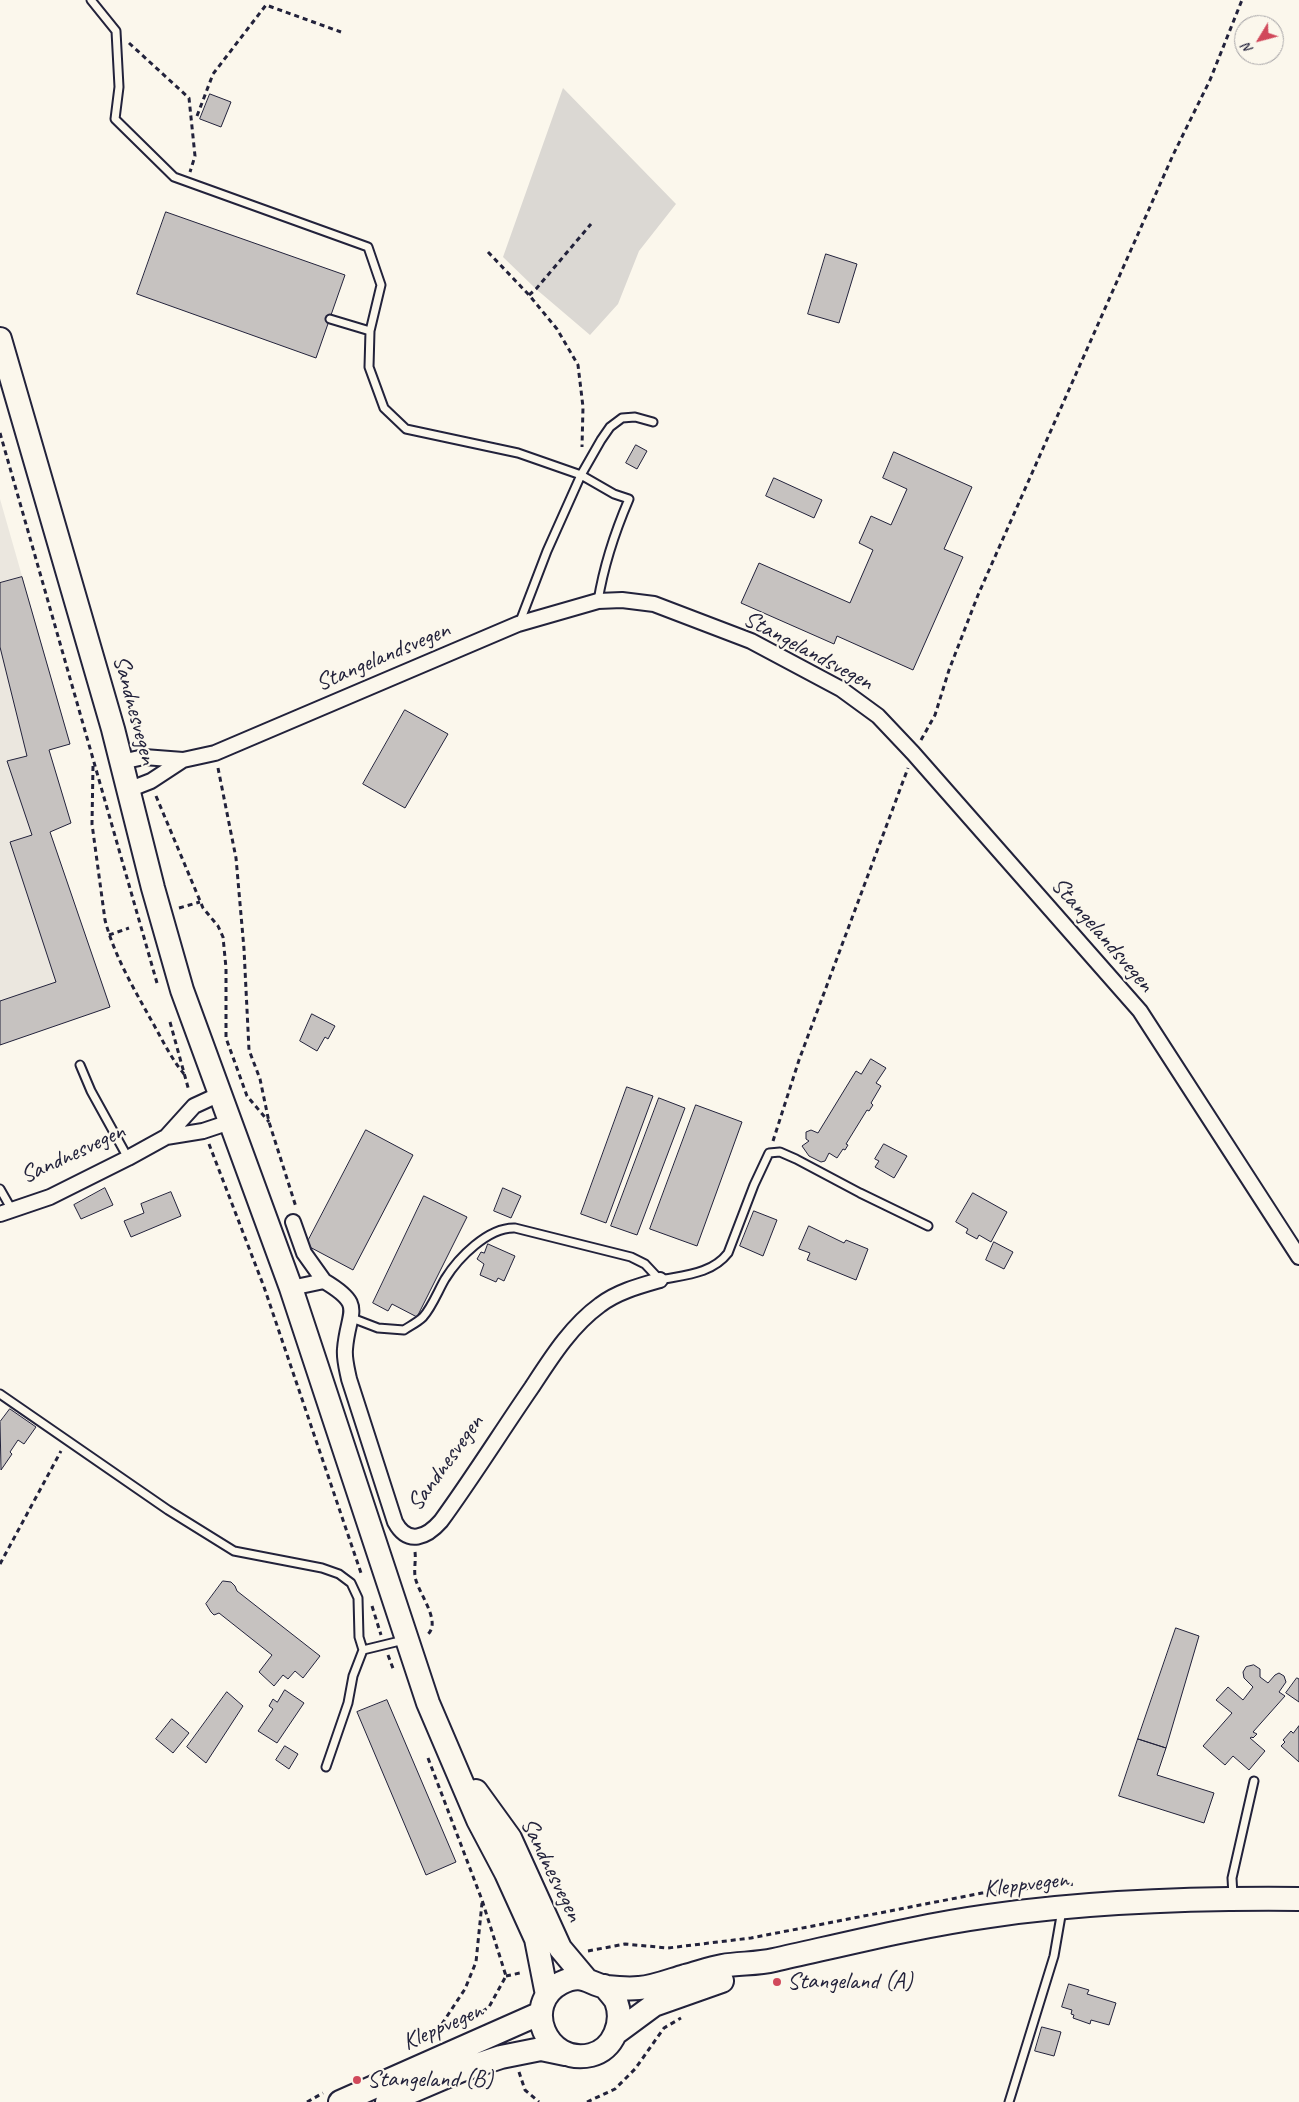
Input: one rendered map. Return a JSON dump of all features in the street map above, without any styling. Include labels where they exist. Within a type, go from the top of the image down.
[{"type":"main road","name":"Sandnesvegen","points":[[0,339],[121,762],[153,888],[182,990],[290,1288],[428,1703],[478,1820],[506,1873],[536,1939],[544,2004]]},
{"type":"main road","name":"Sandnesvegen","points":[[452,1759],[510,1838],[560,1948],[595,1982]]},
{"type":"main road","name":"Kleppvegen","points":[[336,2095],[544,2004],[558,1985],[571,1979],[640,1988],[721,1966],[763,1963],[910,1930],[988,1916],[1062,1907],[1109,1902],[1233,1899],[1299,1900]]},
{"type":"main road","name":"Kleppvegen","points":[[387,2102],[462,2070],[501,2056],[541,2050],[580,2057],[595,2054],[608,2046],[616,2033],[654,2005],[728,1979],[763,1963]]},
{"type":"main road","points":[[595,1982],[615,2000],[619,2016],[616,2033]]},
{"type":"main road","points":[[544,2004],[542,2030],[551,2044],[565,2054]]},
{"type":"street","name":"Stangelandsvegen","points":[[121,762],[144,757],[183,760],[215,753],[518,624],[598,601],[622,600],[654,604],[751,641],[841,689],[878,716],[913,753],[1140,1012],[1299,1257]]},
{"type":"street","name":"Stangelandsvegen","points":[[128,790],[151,781],[183,760]]},
{"type":"street","name":"Sandnesvegen","points":[[6,1212],[50,1197],[128,1158],[166,1137],[194,1106],[220,1094]]},
{"type":"street","name":"Sandnesvegen","points":[[166,1137],[203,1131],[230,1122]]},
{"type":"street","points":[[290,1288],[324,1281],[304,1253],[293,1222]]},
{"type":"street","name":"Sandnesvegen","points":[[324,1281],[345,1294],[351,1305],[352,1318],[345,1348],[345,1361],[349,1379],[395,1522],[404,1532],[414,1536],[427,1534],[441,1520],[543,1371],[579,1323],[610,1298],[660,1280]]},
{"type":"lane","points":[[91,0],[116,31],[118,87],[115,119],[174,177],[368,247],[382,284],[370,331],[369,367],[384,408],[406,429],[518,453],[582,475],[614,494],[629,499],[612,540],[598,601]]},
{"type":"lane","points":[[330,319],[370,331]]},
{"type":"lane","points":[[518,624],[546,551],[601,440],[610,427],[622,418],[635,417],[653,422]]},
{"type":"lane","points":[[80,1065],[128,1158]]},
{"type":"lane","points":[[352,1318],[378,1328],[404,1330],[423,1317],[456,1262],[482,1240],[498,1230],[506,1228],[515,1228],[631,1258],[645,1264],[660,1280],[706,1270],[722,1261],[728,1253],[754,1185],[769,1153],[780,1152],[796,1159],[928,1226]]},
{"type":"lane","points":[[0,1189],[6,1212]]},
{"type":"lane","points":[[0,1394],[168,1510],[234,1551],[322,1568],[339,1574],[351,1583],[358,1598],[359,1637],[363,1650],[353,1676],[348,1703],[326,1767]]},
{"type":"lane","points":[[363,1650],[407,1640]]},
{"type":"lane","points":[[1233,1899],[1232,1878],[1254,1781]]},
{"type":"lane","points":[[1009,2102],[1054,1956],[1062,1907]]},
{"type":"path","points":[[769,1153],[796,1068],[913,753],[935,715],[948,670],[978,595],[1173,154],[1210,80],[1242,0]]},
{"type":"path","points":[[197,116],[213,74],[266,5],[341,32]]},
{"type":"path","points":[[116,31],[189,98],[195,156],[187,182]]},
{"type":"path","points":[[529,295],[536,290],[592,224]]},
{"type":"path","points":[[488,252],[529,295],[556,329],[578,365],[583,407],[582,475]]},
{"type":"path","points":[[0,433],[158,985]]},
{"type":"path","points":[[129,706],[144,757]]},
{"type":"path","points":[[215,753],[236,858],[244,949],[249,1050],[260,1079],[268,1122],[295,1199],[297,1212],[293,1222]]},
{"type":"path","points":[[94,763],[92,824],[105,920],[109,936],[143,1006],[175,1062],[186,1077]]},
{"type":"path","points":[[151,781],[200,902],[207,914],[218,926],[225,945],[226,1038],[247,1096],[268,1122]]},
{"type":"path","points":[[175,910],[200,902]]},
{"type":"path","points":[[109,936],[129,928]]},
{"type":"path","points":[[170,1020],[194,1106]]},
{"type":"path","points":[[203,1131],[264,1287],[365,1584]]},
{"type":"path","points":[[0,1564],[68,1440]]},
{"type":"path","points":[[407,1640],[427,1635],[432,1624],[430,1613],[415,1577],[414,1536]]},
{"type":"path","points":[[370,1601],[395,1672]]},
{"type":"path","points":[[426,1754],[482,1900],[506,1976],[489,2007],[458,2027]]},
{"type":"path","points":[[427,2047],[465,1989],[476,1962],[482,1900]]},
{"type":"path","points":[[506,1976],[520,1973]]},
{"type":"path","points":[[587,2102],[615,2089],[635,2070],[664,2028],[689,2014]]},
{"type":"path","points":[[517,2069],[525,2090],[540,2102]]},
{"type":"path","points":[[307,2102],[336,2095]]},
{"type":"shaded area","points":[[563,88],[676,204],[639,251],[618,304],[590,335],[536,289],[503,257]]},
{"type":"shaded area","points":[[0,499],[70,744],[49,750],[71,823],[50,832],[110,1007],[0,1045]]},
{"type":"building","points":[[210,94],[231,102],[221,127],[200,119]]},
{"type":"building","points":[[166,212],[345,275],[316,358],[137,294]]},
{"type":"building","points":[[826,254],[857,264],[839,323],[808,314]]},
{"type":"building","points":[[636,445],[647,451],[637,469],[626,463]]},
{"type":"building","points":[[894,452],[972,487],[944,549],[963,557],[913,670],[837,636],[834,644],[741,603],[759,563],[850,603],[873,550],[859,543],[871,516],[891,525],[907,489],[883,478]]},
{"type":"building","points":[[774,478],[822,500],[814,518],[766,496]]},
{"type":"building","points":[[22,577],[70,744],[49,750],[71,823],[50,832],[110,1007],[0,1045],[0,1001],[56,982],[10,842],[32,835],[7,761],[27,756],[0,647],[0,583]]},
{"type":"building","points":[[405,710],[448,734],[405,808],[363,784]]},
{"type":"building","points":[[312,1014],[335,1026],[328,1039],[325,1037],[317,1051],[300,1041]]},
{"type":"building","points":[[871,1059],[886,1068],[876,1083],[881,1086],[871,1103],[873,1105],[869,1111],[867,1110],[846,1144],[848,1145],[845,1150],[843,1149],[837,1158],[829,1153],[825,1161],[821,1162],[809,1156],[802,1146],[809,1141],[806,1139],[806,1132],[811,1130],[818,1133],[856,1071],[861,1074]]},
{"type":"building","points":[[627,1087],[653,1096],[606,1223],[581,1214]]},
{"type":"building","points":[[659,1098],[685,1108],[637,1235],[611,1226]]},
{"type":"building","points":[[696,1105],[742,1122],[697,1246],[650,1229]]},
{"type":"building","points":[[366,1130],[413,1155],[353,1270],[306,1245]]},
{"type":"building","points":[[884,1144],[907,1156],[894,1178],[875,1167],[879,1161],[875,1159]]},
{"type":"building","points":[[105,1188],[113,1205],[81,1219],[74,1205]]},
{"type":"building","points":[[503,1188],[521,1196],[511,1218],[494,1211]]},
{"type":"building","points":[[171,1192],[181,1216],[131,1237],[124,1221],[144,1213],[141,1204]]},
{"type":"building","points":[[973,1193],[1007,1212],[991,1242],[979,1235],[977,1239],[966,1233],[968,1229],[956,1222]]},
{"type":"building","points":[[424,1196],[467,1217],[417,1317],[392,1304],[388,1311],[373,1303]]},
{"type":"building","points":[[754,1211],[777,1220],[763,1256],[740,1246]]},
{"type":"building","points":[[809,1226],[844,1243],[846,1240],[868,1249],[856,1280],[807,1260],[810,1253],[799,1249]]},
{"type":"building","points":[[994,1242],[1013,1252],[1004,1269],[986,1260]]},
{"type":"building","points":[[488,1244],[515,1256],[504,1281],[498,1278],[496,1282],[480,1275],[484,1264],[477,1259],[481,1252],[484,1253]]},
{"type":"building","points":[[10,1409],[36,1427],[24,1444],[18,1440],[10,1452],[12,1454],[1,1470],[0,1422]]},
{"type":"building","points":[[223,1581],[231,1582],[237,1591],[320,1656],[303,1678],[295,1671],[288,1679],[283,1675],[274,1686],[259,1672],[272,1655],[219,1613],[214,1615],[206,1604]]},
{"type":"building","points":[[1176,1628],[1199,1636],[1166,1748],[1138,1739]]},
{"type":"building","points":[[1254,1665],[1260,1669],[1260,1677],[1268,1683],[1279,1673],[1284,1676],[1286,1682],[1279,1692],[1285,1696],[1253,1732],[1257,1734],[1250,1738],[1265,1751],[1249,1770],[1233,1756],[1225,1765],[1203,1746],[1232,1713],[1216,1700],[1228,1687],[1243,1700],[1253,1687],[1244,1678],[1243,1672],[1246,1667]]},
{"type":"building","points":[[1297,1678],[1299,1679],[1299,1702],[1286,1693]]},
{"type":"building","points":[[285,1690],[304,1703],[277,1743],[258,1731],[273,1709],[269,1706],[273,1699],[277,1702]]},
{"type":"building","points":[[227,1692],[243,1706],[206,1763],[187,1747]]},
{"type":"building","points":[[387,1700],[456,1862],[426,1875],[357,1712]]},
{"type":"building","points":[[172,1719],[189,1733],[173,1753],[156,1739]]},
{"type":"building","points":[[1299,1726],[1299,1762],[1281,1746],[1285,1742],[1283,1740],[1291,1731],[1293,1733]]},
{"type":"building","points":[[1138,1739],[1166,1748],[1157,1775],[1214,1793],[1204,1823],[1119,1796]]},
{"type":"building","points":[[285,1746],[298,1754],[289,1769],[276,1760]]},
{"type":"building","points":[[1069,1984],[1089,1990],[1087,1994],[1116,2003],[1109,2025],[1091,2020],[1090,2024],[1073,2018],[1072,2010],[1062,2007]]},
{"type":"building","points":[[1042,2027],[1061,2032],[1054,2056],[1035,2051]]},
{"type":"place","name":"Stangeland (A)","points":[[777,1982]]},
{"type":"place","name":"Stangeland (B)","points":[[357,2080]]}]
